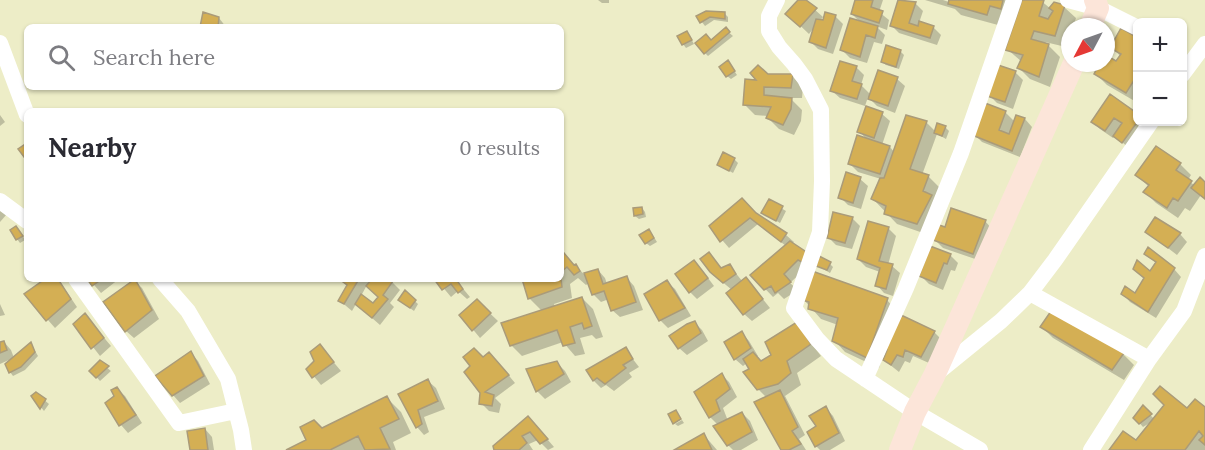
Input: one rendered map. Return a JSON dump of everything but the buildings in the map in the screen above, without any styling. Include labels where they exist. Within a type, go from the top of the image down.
[{"type":"street","points":[[777,0],[769,16],[769,31],[800,72],[821,110],[820,232],[794,308],[816,339],[836,359],[915,412],[980,450]]},
{"type":"street","points":[[865,379],[906,288],[961,153],[1014,0]]},
{"type":"street","points":[[1068,0],[1133,27]]},
{"type":"street","points":[[0,43],[24,108]]},
{"type":"street","points":[[1184,72],[1205,44]]},
{"type":"street","points":[[900,450],[915,412],[934,376],[1070,72]]},
{"type":"street","points":[[934,376],[1001,321],[1030,293],[1148,126]]},
{"type":"street","points":[[0,201],[24,219]]},
{"type":"street","points":[[1091,450],[1149,359],[1184,311],[1205,256]]},
{"type":"street","points":[[78,282],[179,423],[236,411]]},
{"type":"street","points":[[163,282],[188,310],[228,379],[244,450]]},
{"type":"street","points":[[1030,293],[1149,359]]}]
